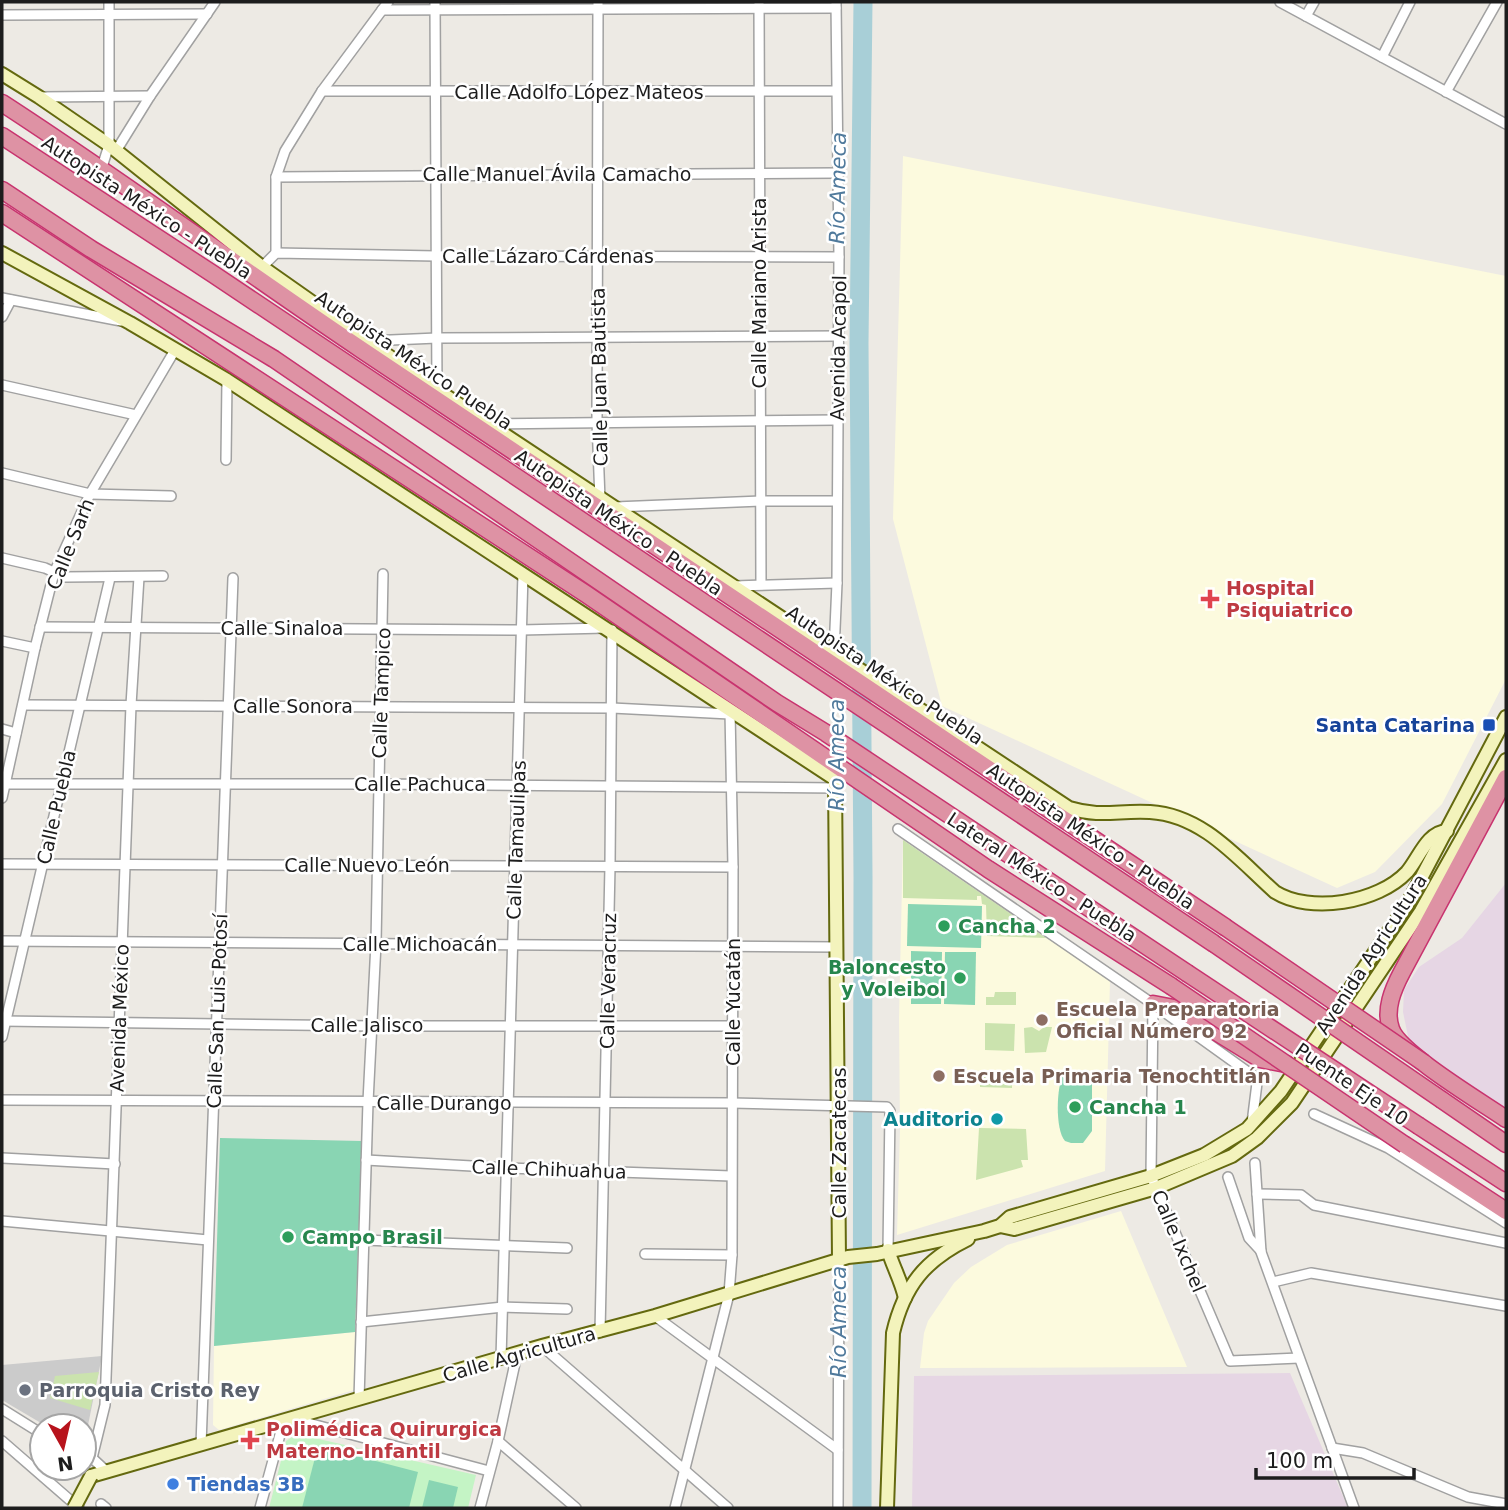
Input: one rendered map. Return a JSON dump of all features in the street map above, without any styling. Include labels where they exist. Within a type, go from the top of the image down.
[{"type":"highway","name":"Autopista México Puebla","points":[[2,105],[102,167],[262,282],[835,657],[1424,1063]]},
{"type":"highway","points":[[2,105],[13,119],[191,244],[213,274]]},
{"type":"highway","name":"Autopista México - Puebla","points":[[2,136],[213,274],[1213,943]]},
{"type":"highway","name":"Puente Eje 10","points":[[2,190],[92,249],[274,359],[777,703],[1506,1183]]},
{"type":"highway","points":[[2,213],[586,594]]},
{"type":"highway","name":"Lateral México - Puebla","points":[[586,594],[988,869],[1171,986]]},
{"type":"highway","points":[[1506,778],[1402,972],[1390,999],[1389,1020],[1394,1036],[1424,1063],[1506,1119]]},
{"type":"highway","name":"Puente Eje 10","points":[[1213,943],[1506,1144]]},
{"type":"highway","name":"Puente Eje 10","points":[[1171,986],[1506,1211]]},
{"type":"highway","points":[[1153,1004],[1180,1009],[1260,1059],[1286,1064]]},
{"type":"street","points":[[109,2],[109,96],[113,148]]},
{"type":"street","points":[[102,167],[215,2]]},
{"type":"street","points":[[1280,2],[1506,124]]},
{"type":"street","points":[[1306,16],[1314,2]]},
{"type":"street","points":[[1382,57],[1410,2]]},
{"type":"street","points":[[1446,92],[1497,2]]},
{"type":"street","name":"Calle Juan Bautista","points":[[598,5],[597,421],[606,503]]},
{"type":"street","name":"Calle Mariano Arista","points":[[759,5],[761,584]]},
{"type":"street","points":[[262,267],[276,253],[276,177],[285,151],[322,91],[385,6],[836,5]]},
{"type":"street","name":"Avenida Acapol","points":[[835,657],[839,257],[836,5]]},
{"type":"street","points":[[435,6],[437,390]]},
{"type":"street","points":[[2,15],[207,14]]},
{"type":"street","name":"Autopista México Puebla","points":[[2,74],[113,148],[262,267],[366,341],[729,589],[795,627],[835,657]]},
{"type":"street","name":"Calle Adolfo López Mateos","points":[[322,91],[836,91]]},
{"type":"street","points":[[39,97],[150,96]]},
{"type":"street","name":"Calle Manuel Ávila Camacho","points":[[276,177],[837,173]]},
{"type":"street","points":[[2,253],[227,380],[610,629],[836,783]]},
{"type":"street","name":"Calle Lázaro Cárdenas","points":[[276,253],[839,257]]},
{"type":"street","points":[[2,317],[6,299],[130,323]]},
{"type":"street","points":[[366,341],[437,338],[838,336]]},
{"type":"street","name":"Calle Sarh","points":[[2,798],[54,573],[90,494],[175,350]]},
{"type":"street","points":[[226,460],[227,380]]},
{"type":"street","points":[[2,385],[136,415]]},
{"type":"street","points":[[487,424],[837,421]]},
{"type":"street","points":[[2,473],[90,494],[172,496]]},
{"type":"street","points":[[606,503],[837,501]]},
{"type":"street","points":[[2,558],[45,568],[65,577],[163,576]]},
{"type":"street","name":"Calle Tamaulipas","points":[[501,1359],[523,573]]},
{"type":"street","name":"Calle Tampico","points":[[359,1399],[376,943],[383,574]]},
{"type":"street","name":"Avenida México","points":[[98,1426],[105,1405],[131,705],[139,577]]},
{"type":"street","name":"Calle Puebla","points":[[2,1037],[110,578]]},
{"type":"street","name":"Calle San Luis Potosí","points":[[201,1444],[233,578]]},
{"type":"street","points":[[729,589],[761,584],[837,583]]},
{"type":"street","points":[[575,607],[586,594]]},
{"type":"street","name":"Calle Sinaloa","points":[[40,627],[610,629]]},
{"type":"street","name":"Calle Veracruz","points":[[600,1332],[610,866],[610,629]]},
{"type":"street","points":[[2,641],[35,648]]},
{"type":"street","points":[[892,698],[1069,808],[1101,815],[1135,812],[1172,815],[1213,835],[1275,892],[1286,899],[1302,903],[1348,900],[1380,890],[1408,871],[1435,834],[1447,831]]},
{"type":"street","name":"Calle Sonora","points":[[23,705],[612,708],[730,712]]},
{"type":"street","name":"Calle Yucatán","points":[[675,1508],[729,1294],[732,1255],[733,867],[730,712]]},
{"type":"street","name":"Avenida Agricultura","points":[[1154,1182],[1203,1155],[1252,1123],[1281,1091],[1408,903],[1506,716]]},
{"type":"street","points":[[2,729],[16,733]]},
{"type":"street","name":"Avenida Agricultura","points":[[984,1231],[1000,1226],[1014,1229],[1232,1156],[1256,1138],[1292,1103],[1421,911],[1506,760]]},
{"type":"street","name":"Calle Pachuca","points":[[5,784],[731,787],[836,783]]},
{"type":"street","name":"Calle Zacatecas","points":[[836,783],[844,1258],[838,1508]]},
{"type":"street","points":[[898,829],[1153,1004],[1252,1076],[1257,1083],[1252,1123]]},
{"type":"street","name":"Calle Nuevo León","points":[[2,864],[733,867]]},
{"type":"street","name":"Calle Michoacán","points":[[2,941],[837,947]]},
{"type":"street","name":"Calle Ixchel","points":[[1153,1004],[1154,1182],[1230,1361],[1299,1358]]},
{"type":"street","name":"Calle Jalisco","points":[[4,1021],[373,1026],[732,1026]]},
{"type":"street","name":"Calle Durango","points":[[2,1100],[882,1106],[890,1111],[883,1252]]},
{"type":"street","points":[[1314,1114],[1388,1148],[1506,1222]]},
{"type":"street","points":[[2,1158],[115,1164]]},
{"type":"street","name":"Calle Chihuahua","points":[[366,1160],[731,1176]]},
{"type":"street","points":[[1255,1163],[1261,1252],[1354,1508]]},
{"type":"street","points":[[1228,1177],[1249,1238],[1261,1252]]},
{"type":"street","points":[[1257,1194],[1301,1195],[1314,1205],[1506,1243]]},
{"type":"street","points":[[2,1221],[208,1240]]},
{"type":"street","points":[[887,1508],[893,1333],[898,1309],[923,1269],[953,1247],[984,1231]]},
{"type":"street","name":"Calle Agricultura","points":[[74,1508],[91,1476],[106,1471],[542,1346],[600,1332],[844,1258],[984,1231]]},
{"type":"street","points":[[364,1240],[567,1248]]},
{"type":"street","points":[[883,1252],[900,1277],[905,1297]]},
{"type":"street","points":[[645,1254],[732,1255]]},
{"type":"street","points":[[1273,1282],[1311,1273],[1506,1306]]},
{"type":"street","points":[[361,1322],[503,1307],[567,1309]]},
{"type":"street","points":[[655,1316],[838,1450]]},
{"type":"street","points":[[542,1346],[728,1508]]},
{"type":"street","points":[[480,1508],[517,1354]]},
{"type":"street","points":[[2,1409],[28,1425]]},
{"type":"street","points":[[260,1508],[288,1419],[489,1471]]},
{"type":"street","points":[[2,1441],[79,1508]]},
{"type":"street","points":[[498,1441],[576,1508]]},
{"type":"street","points":[[1332,1448],[1363,1452],[1468,1497],[1506,1504]]},
{"type":"street","points":[[98,1464],[106,1471]]},
{"type":"shaded area","name":"Hospital Psiquiatrico","points":[[903,156],[1506,276],[1506,679],[1442,804],[1375,872],[1337,888],[942,706],[893,519]]},
{"type":"shaded area","points":[[903,840],[1110,981],[1105,1171],[897,1235],[900,1131],[899,1018]]},
{"type":"shaded area","points":[[1506,883],[1506,1109],[1426,1057],[1409,1041],[1403,1012],[1404,990],[1419,967],[1462,938]]},
{"type":"shaded area","points":[[1121,1211],[1187,1367],[920,1368],[928,1321],[954,1283],[971,1267],[1007,1245]]},
{"type":"shaded area","points":[[355,1332],[354,1390],[219,1430],[213,1425],[214,1346]]},
{"type":"shaded area","points":[[102,1356],[91,1412],[28,1412],[28,1415],[2,1400],[2,1365]]},
{"type":"shaded area","points":[[1290,1373],[1348,1508],[912,1508],[914,1376]]},
{"type":"green space","points":[[903,840],[1046,938],[987,936],[986,905],[982,904],[981,896],[977,896],[977,900],[903,898]]},
{"type":"green space","name":"Cancha 2","points":[[908,904],[982,906],[981,948],[907,946]]},
{"type":"green space","points":[[911,951],[942,952],[941,1004],[911,1004]]},
{"type":"green space","name":"Baloncesto y Voleibol","points":[[945,952],[976,952],[975,1005],[944,1004]]},
{"type":"green space","points":[[995,992],[1016,992],[1016,1005],[986,1005],[986,997],[994,997]]},
{"type":"green space","points":[[985,1023],[1015,1024],[1014,1051],[985,1050]]},
{"type":"green space","points":[[1032,1027],[1039,1031],[1044,1027],[1052,1027],[1046,1052],[1025,1053],[1024,1028]]},
{"type":"green space","name":"Cancha 1","points":[[1074,1070],[1084,1072],[1092,1082],[1092,1131],[1083,1143],[1065,1141],[1058,1118],[1061,1079],[1064,1073]]},
{"type":"green space","points":[[980,1072],[1012,1072],[1012,1088],[980,1087]]},
{"type":"green space","points":[[979,1128],[1026,1129],[1028,1160],[1021,1160],[1023,1167],[976,1180]]},
{"type":"green space","name":"Campo Brasil","points":[[220,1138],[362,1141],[355,1332],[214,1346]]},
{"type":"green space","points":[[99,1372],[90,1410],[50,1398],[55,1376]]},
{"type":"green space","points":[[297,1434],[476,1475],[468,1508],[269,1508],[286,1441]]},
{"type":"green space","points":[[318,1446],[418,1472],[409,1508],[302,1508]]},
{"type":"green space","points":[[429,1480],[458,1487],[453,1508],[422,1508]]},
{"type":"waterway","name":"Río Ameca","points":[[862,1508],[863,877],[859,343],[863,2]]},
{"type":"place","name":"Hospital Psiquiatrico","points":[[1210,599]]},
{"type":"place","name":"Santa Catarina","points":[[1489,725]]},
{"type":"place","name":"Cancha 2","points":[[944,926]]},
{"type":"place","name":"Baloncesto y Voleibol","points":[[960,978]]},
{"type":"place","name":"Escuela Preparatoria Oficial Número 92","points":[[1042,1020]]},
{"type":"place","name":"Escuela Primaria Tenochtitlán","points":[[939,1076]]},
{"type":"place","name":"Cancha 1","points":[[1075,1107]]},
{"type":"place","name":"Auditorio","points":[[997,1119]]},
{"type":"place","name":"Campo Brasil","points":[[288,1237]]},
{"type":"place","name":"Parroquia Cristo Rey","points":[[25,1390]]},
{"type":"place","name":"Polimédica Quirurgica Materno-Infantil","points":[[250,1440]]},
{"type":"place","name":"Tiendas 3B","points":[[173,1484]]}]
